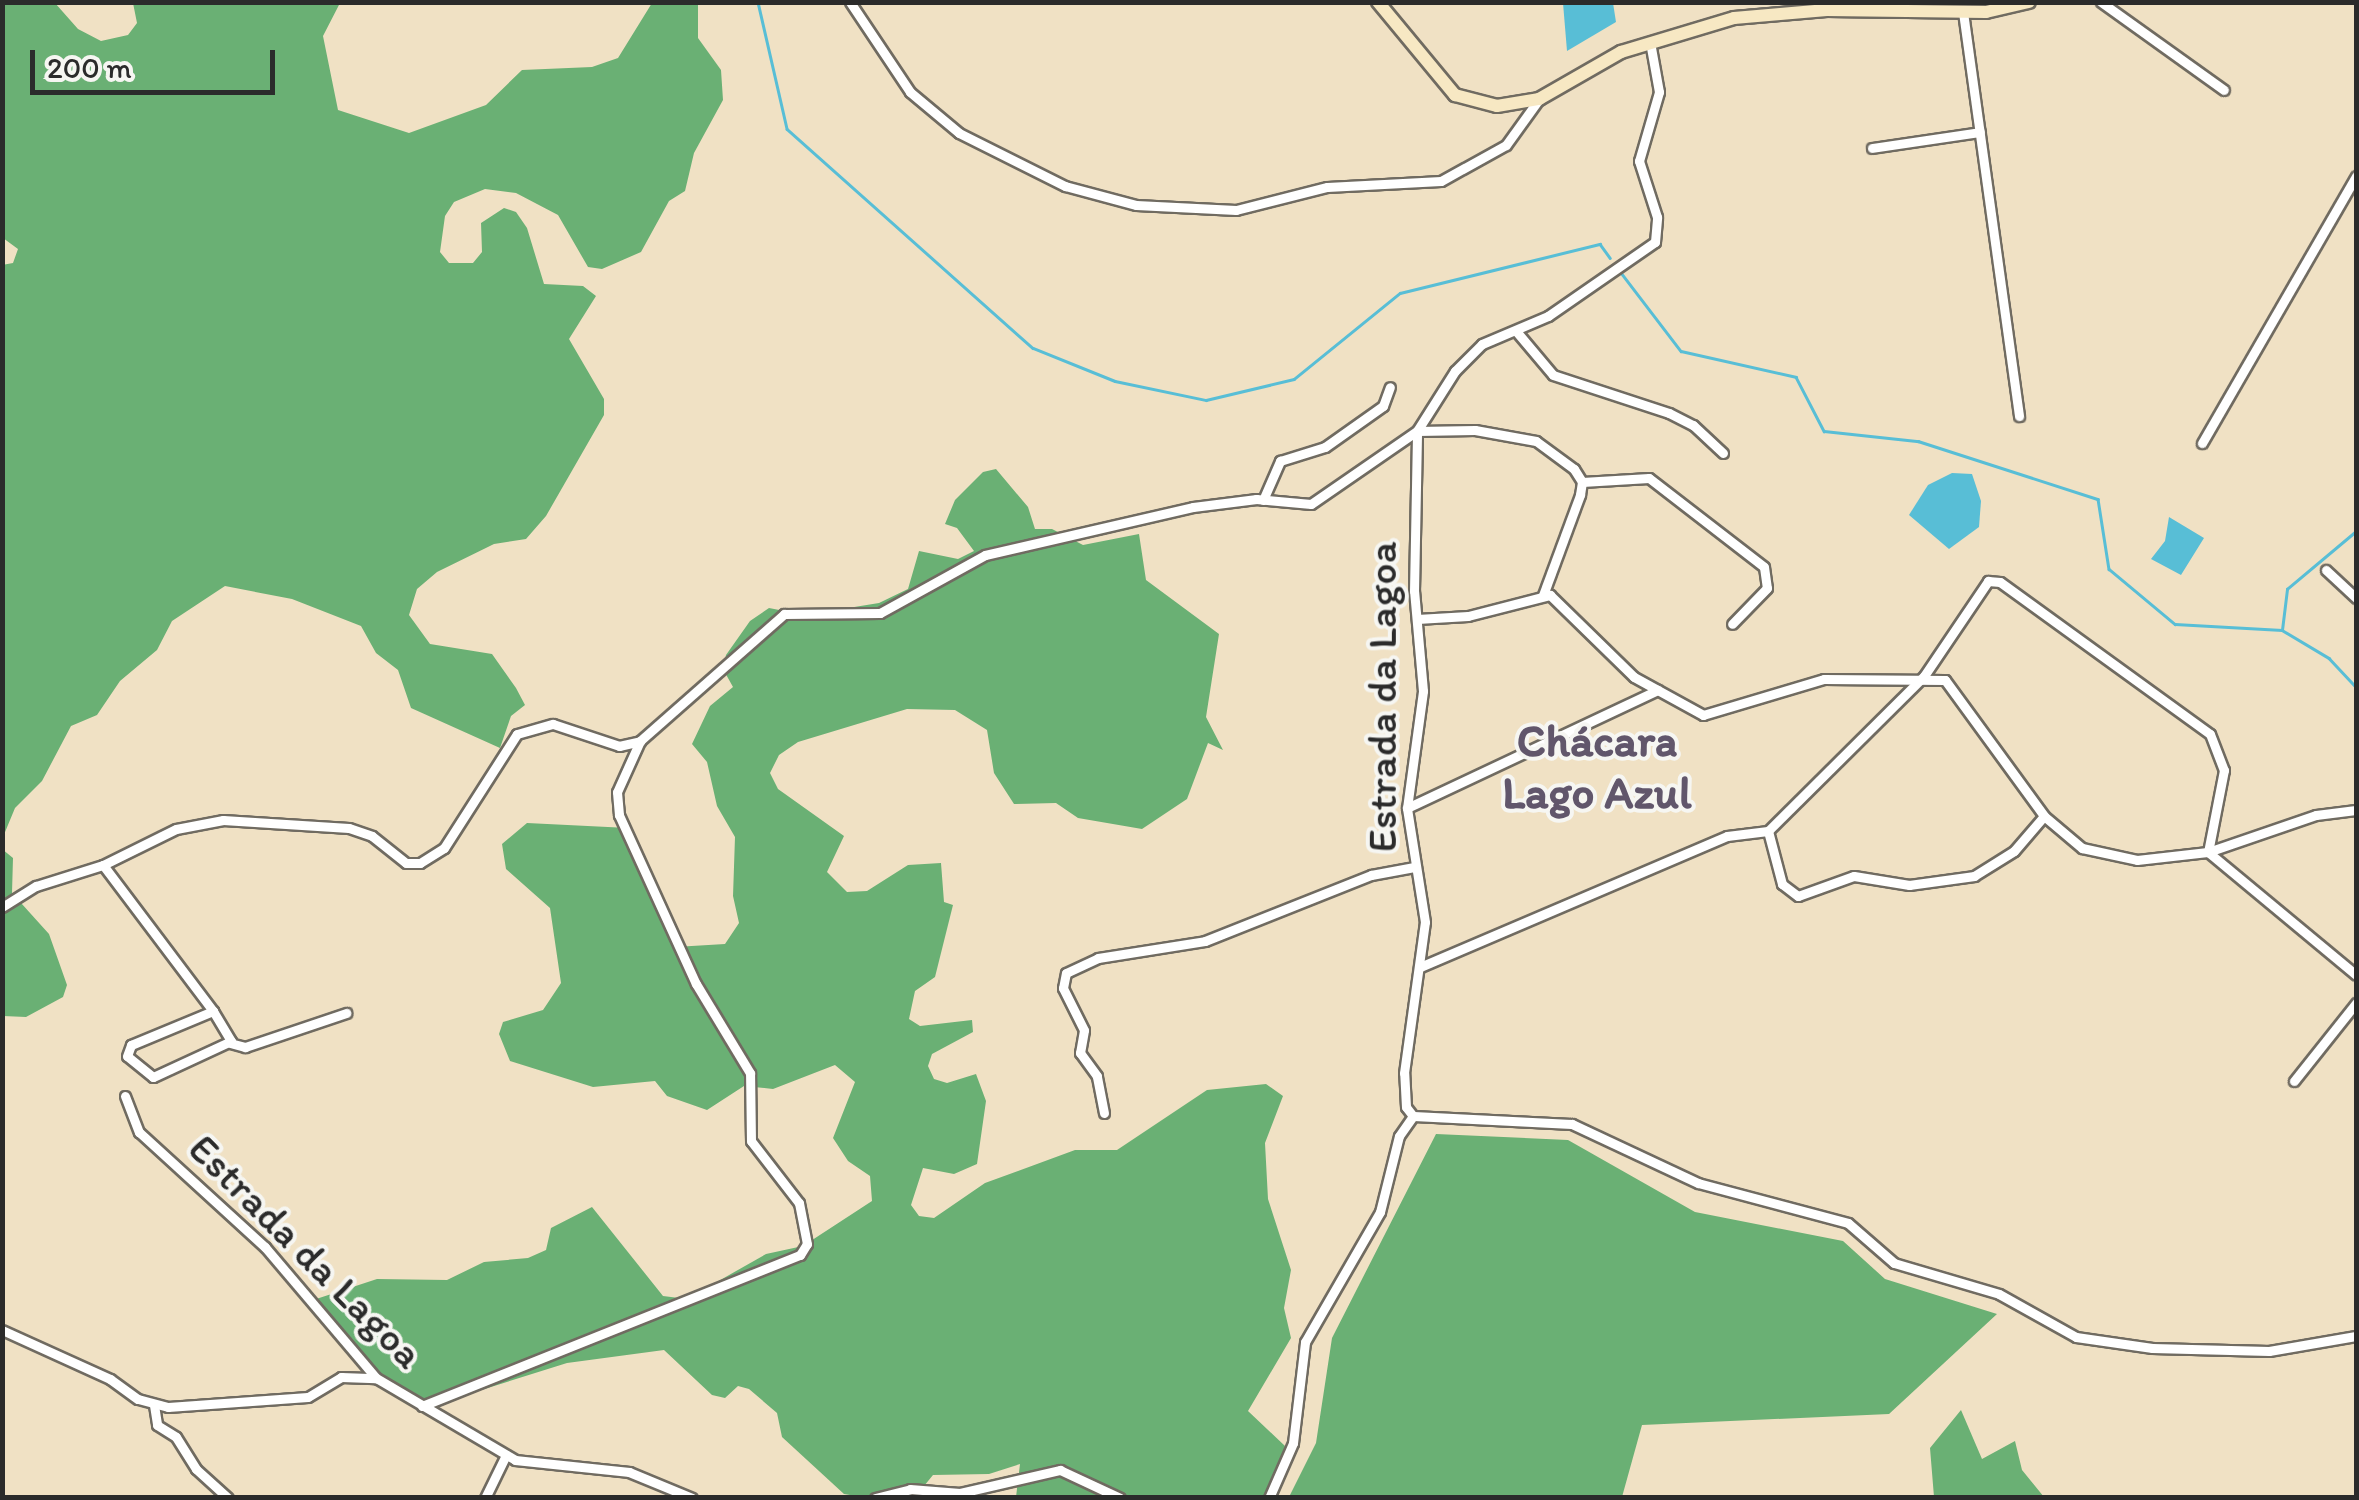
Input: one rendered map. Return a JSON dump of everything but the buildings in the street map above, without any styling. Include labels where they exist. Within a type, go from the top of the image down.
[{"type":"street","points":[[850,2],[910,92],[958,133],[1065,186],[1136,204],[1236,210],[1326,186],[1441,180],[1506,145],[1539,99]]},
{"type":"street","points":[[1378,2],[1466,102],[1514,105],[1539,99],[1650,42],[1734,18],[1832,6],[1963,12],[2029,2]]},
{"type":"street","points":[[2101,2],[2224,90]]},
{"type":"street","points":[[1963,12],[2019,416]]},
{"type":"street","points":[[422,1406],[800,1255],[807,1244],[799,1203],[751,1141],[750,1073],[696,984],[619,815],[617,792],[640,741],[784,614],[880,613],[969,562],[1023,543],[1220,502],[1311,504],[1417,431],[1468,356],[1646,251],[1658,234],[1639,161],[1659,92],[1650,42]]},
{"type":"street","points":[[1872,148],[1980,132]]},
{"type":"street","points":[[2202,443],[2356,176]]},
{"type":"street","points":[[1516,331],[1553,375],[1693,424],[1722,454]]},
{"type":"street","points":[[1263,500],[1280,461],[1338,439],[1382,406],[1390,387]]},
{"type":"street","points":[[1417,431],[1475,430],[1536,441],[1563,459],[1582,482]]},
{"type":"street","name":"Estrada da Lagoa","points":[[1412,1116],[1404,1072],[1425,922],[1408,808],[1424,691],[1418,619],[1417,431]]},
{"type":"street","points":[[1582,482],[1649,478],[1754,558],[1768,574],[1767,588],[1732,624]]},
{"type":"street","points":[[1543,595],[1582,482]]},
{"type":"street","points":[[2326,570],[2356,598]]},
{"type":"street","points":[[1420,967],[1727,836],[1768,831],[1924,676],[1981,583],[2000,582],[2210,734],[2224,770],[2208,852]]},
{"type":"street","points":[[1418,619],[1468,616],[1543,595],[1560,599],[1614,658],[1658,690],[1714,715],[1801,683],[1924,676],[1945,680],[2044,816],[2082,848],[2105,858],[2208,852],[2316,815],[2356,810]]},
{"type":"street","points":[[1408,808],[1658,690]]},
{"type":"street","points":[[2,908],[36,886],[103,865],[176,829],[223,820],[349,828],[372,836],[406,863],[420,863],[444,848],[505,749],[534,724],[571,728],[619,746],[640,741]]},
{"type":"street","points":[[1768,831],[1782,884],[1798,896],[1854,876],[1908,884],[1974,876],[2014,851],[2044,816]]},
{"type":"street","points":[[2208,852],[2356,975]]},
{"type":"street","points":[[103,865],[214,1010],[230,1043]]},
{"type":"street","points":[[1104,1113],[1097,1076],[1080,1053],[1084,1030],[1063,988],[1066,973],[1098,958],[1205,942],[1371,875],[1414,866]]},
{"type":"street","points":[[2294,1081],[2356,1003]]},
{"type":"street","points":[[214,1010],[126,1053],[153,1076],[230,1043],[245,1047],[346,1014]]},
{"type":"street","name":"Estrada da Lagoa","points":[[125,1096],[138,1132],[266,1247],[376,1378],[506,1456],[630,1472],[692,1498]]},
{"type":"street","points":[[1269,1498],[1293,1442],[1305,1342],[1380,1212],[1398,1136],[1412,1116],[1572,1124],[1698,1183],[1848,1224],[1894,1263],[2000,1294],[2076,1337],[2247,1351],[2356,1336]]},
{"type":"street","points":[[2,1330],[154,1405],[276,1400],[315,1395],[348,1375],[376,1378]]},
{"type":"street","points":[[154,1405],[157,1425],[176,1437],[196,1469],[228,1498]]},
{"type":"street","points":[[486,1498],[506,1456]]},
{"type":"street","points":[[875,1498],[910,1489],[960,1494],[1060,1470],[1120,1498]]},
{"type":"green space","points":[[3,2],[55,3],[78,29],[101,41],[128,35],[137,23],[133,3],[340,3],[323,36],[338,110],[409,133],[486,105],[522,70],[592,67],[618,58],[652,3],[698,3],[698,38],[721,70],[723,100],[694,153],[685,191],[669,201],[641,252],[602,269],[588,267],[558,215],[516,193],[485,189],[454,202],[445,216],[440,252],[449,263],[473,263],[482,252],[481,223],[504,208],[516,212],[527,228],[544,284],[583,286],[596,296],[569,339],[604,399],[604,415],[546,516],[526,539],[494,544],[437,572],[417,589],[409,615],[430,644],[492,654],[516,688],[525,705],[511,716],[500,748],[411,708],[398,670],[376,653],[361,626],[292,599],[225,586],[172,621],[157,650],[120,681],[97,715],[71,726],[42,781],[15,808],[3,837],[2,265],[13,263],[18,249],[3,238]]},
{"type":"green space","points":[[996,469],[1028,507],[1035,529],[1052,529],[1083,545],[1139,534],[1146,580],[1219,634],[1206,717],[1223,750],[1208,743],[1187,799],[1142,829],[1078,818],[1056,803],[1014,804],[994,773],[987,730],[955,710],[907,709],[798,742],[779,755],[770,773],[778,789],[844,836],[827,872],[847,892],[867,891],[908,865],[941,863],[944,902],[953,905],[935,977],[915,991],[909,1019],[920,1026],[972,1020],[973,1032],[932,1054],[928,1066],[934,1079],[947,1083],[976,1074],[986,1101],[977,1164],[954,1174],[923,1168],[911,1205],[919,1216],[934,1218],[985,1183],[1075,1150],[1117,1150],[1207,1090],[1266,1084],[1283,1096],[1265,1143],[1268,1199],[1291,1270],[1284,1308],[1291,1338],[1248,1411],[1285,1446],[1269,1497],[1016,1497],[1020,1464],[989,1474],[933,1475],[924,1486],[868,1498],[844,1494],[782,1437],[777,1413],[749,1389],[738,1386],[725,1398],[712,1395],[664,1350],[567,1363],[421,1409],[408,1402],[304,1303],[377,1279],[447,1280],[484,1262],[528,1258],[546,1250],[551,1228],[592,1207],[663,1296],[687,1299],[766,1254],[803,1246],[872,1201],[870,1176],[848,1161],[833,1138],[855,1082],[835,1065],[773,1089],[744,1086],[707,1110],[667,1096],[655,1081],[593,1087],[510,1061],[499,1034],[503,1022],[543,1010],[561,983],[550,908],[506,869],[502,844],[527,823],[628,828],[645,856],[675,947],[725,944],[739,923],[733,896],[735,837],[717,806],[707,762],[692,744],[710,706],[733,687],[723,669],[726,655],[750,621],[769,608],[805,615],[879,603],[908,589],[919,551],[958,559],[974,551],[957,528],[945,524],[955,500],[983,472]]},
{"type":"green space","points":[[2,849],[13,858],[12,893],[49,934],[67,985],[63,997],[26,1017],[3,1016]]},
{"type":"green space","points":[[1436,1134],[1568,1140],[1695,1212],[1843,1241],[1885,1279],[1997,1314],[1889,1414],[1642,1425],[1622,1497],[1289,1497],[1316,1443],[1332,1338]]},
{"type":"green space","points":[[1961,1410],[1982,1459],[2015,1441],[2022,1470],[2044,1497],[1934,1497],[1930,1448]]},
{"type":"water","points":[[1563,3],[1613,3],[1616,22],[1567,51]]},
{"type":"water","points":[[1952,473],[1972,474],[1981,501],[1979,527],[1949,549],[1909,515],[1928,485]]},
{"type":"water","points":[[2169,517],[2204,538],[2181,575],[2151,559],[2165,541]]},
{"type":"waterway","points":[[758,2],[787,129],[1033,348],[1115,381],[1206,400],[1294,379],[1400,293],[1600,244],[1610,258]]},
{"type":"waterway","points":[[1619,270],[1681,351],[1796,377],[1824,431],[1918,441],[2098,499],[2109,569],[2175,624],[2282,630],[2329,658],[2356,687]]},
{"type":"waterway","points":[[2282,630],[2287,589],[2356,531]]},
{"type":"district","name":"Chácara Lago Azul","points":[[1597,767]]}]
